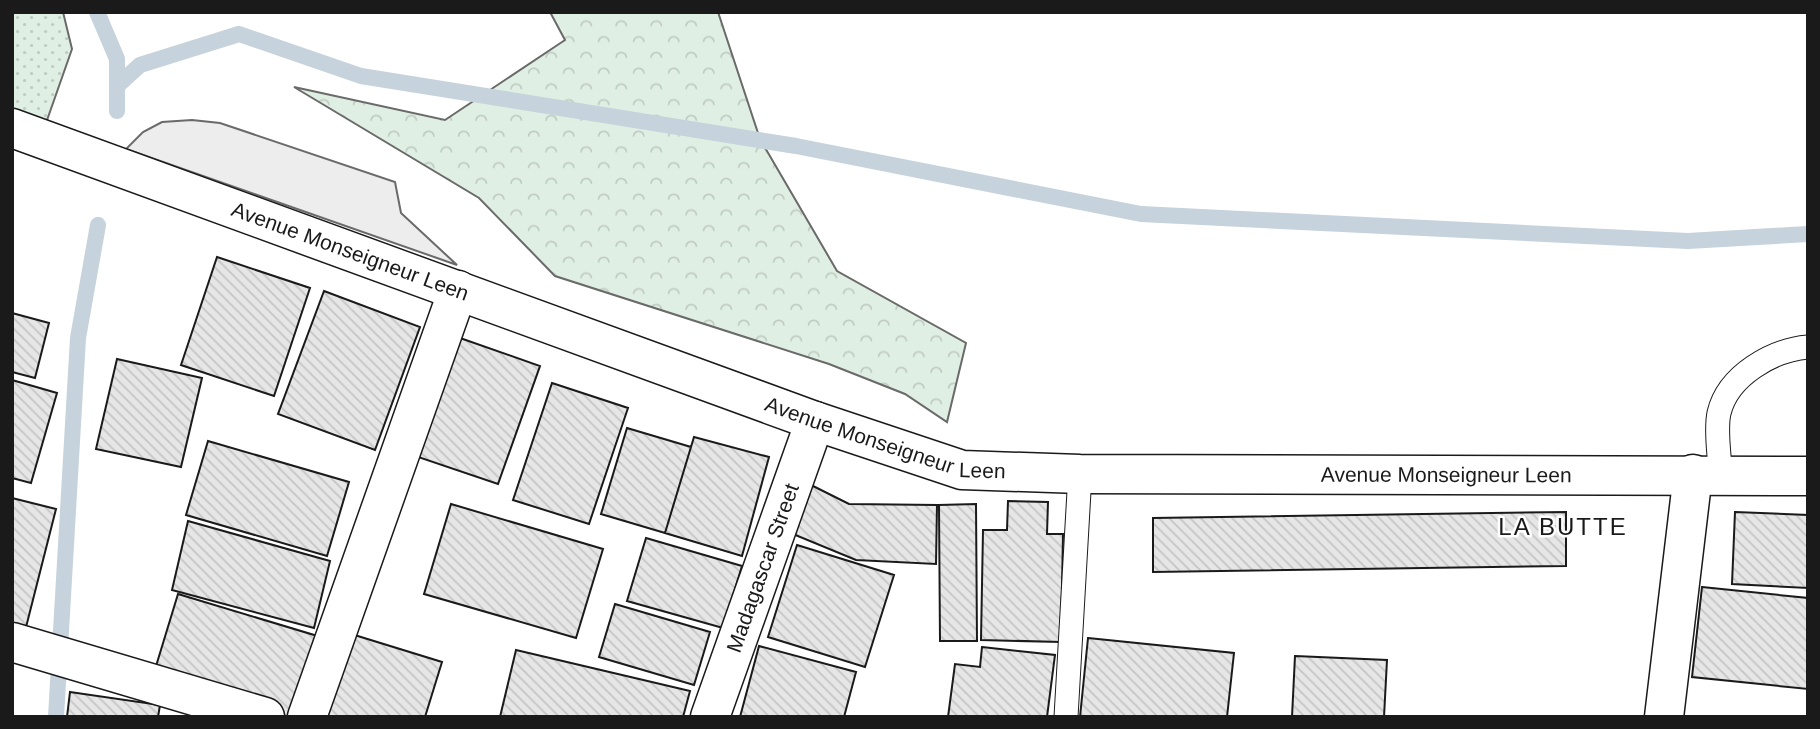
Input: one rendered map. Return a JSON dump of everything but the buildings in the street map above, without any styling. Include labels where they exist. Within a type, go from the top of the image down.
[{"type":"main road","name":"Avenue Monseigneur Leen","points":[[12,128],[816,421],[962,470],[1080,474],[1808,476]]},
{"type":"main road","points":[[307,717],[458,290]]},
{"type":"main road","name":"Madagascar Street","points":[[710,717],[816,421]]},
{"type":"main road","points":[[1664,717],[1707,474]]},
{"type":"main road","points":[[25,646],[265,717]]},
{"type":"lane","points":[[1707,474],[1719,412],[1735,384],[1764,359],[1808,347]]},
{"type":"lane","points":[[1066,717],[1080,474]]},
{"type":"green space","points":[[12,12],[63,12],[72,49],[46,123],[12,112]]},
{"type":"green space","points":[[550,12],[718,12],[760,139],[837,271],[966,343],[947,422],[905,394],[829,364],[555,276],[479,198],[294,87],[445,120],[565,40]]},
{"type":"shaded area","points":[[192,120],[220,123],[395,182],[401,213],[457,265],[126,149],[143,132],[162,122]]},
{"type":"waterway","points":[[97,12],[117,59],[117,111]]},
{"type":"waterway","points":[[117,86],[140,65],[239,34],[361,76],[796,146],[1141,214],[1688,241],[1808,234]]},
{"type":"waterway","points":[[56,717],[78,338],[98,225]]},
{"type":"district","name":"LA BUTTE","points":[[1563,527]]}]
